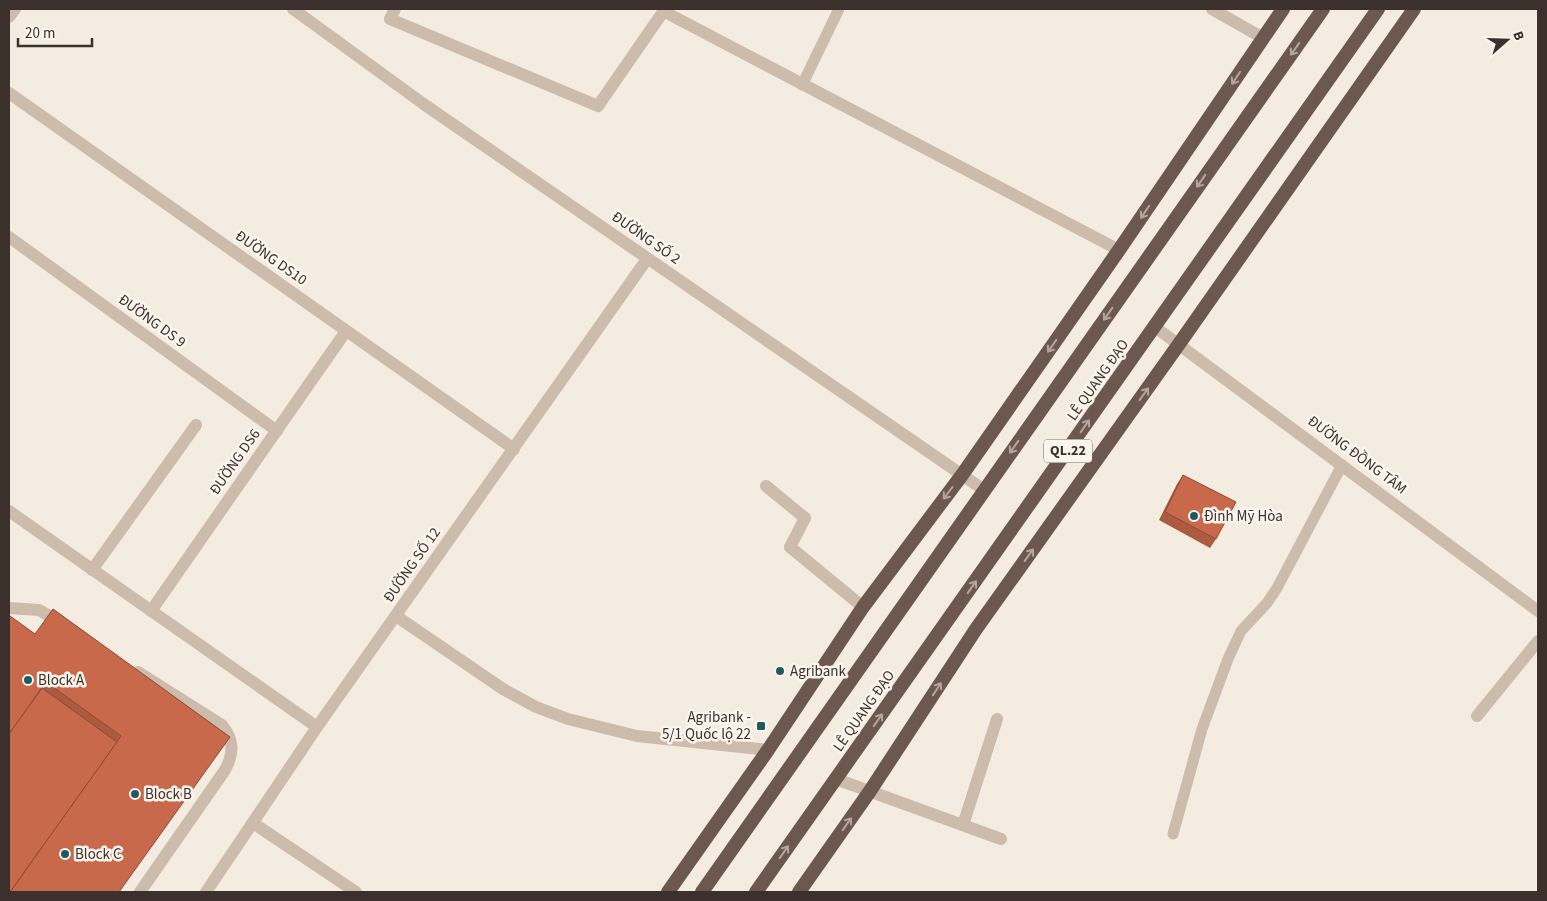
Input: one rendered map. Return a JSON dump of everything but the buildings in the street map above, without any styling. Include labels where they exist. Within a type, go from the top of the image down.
[{"type":"highway","points":[[668,892],[768,750],[863,608],[962,475],[1120,250],[1283,9]]},
{"type":"highway","name":"LÊ QUANG ĐẠO","points":[[702,892],[1323,9]]},
{"type":"highway","name":"LÊ QUANG ĐẠO","points":[[756,892],[1378,9]]},
{"type":"highway","name":"QL.22","points":[[799,892],[870,791],[976,629],[1180,344],[1414,9]]},
{"type":"street","points":[[9,17],[15,9]]},
{"type":"street","name":"ĐƯỜNG SỐ 2","points":[[293,9],[433,111],[984,490]]},
{"type":"street","points":[[395,9],[390,18],[598,106],[664,10],[802,85],[1120,250]]},
{"type":"street","points":[[1212,9],[1263,38]]},
{"type":"street","name":"ĐƯỜNG DS10","points":[[9,93],[514,449]]},
{"type":"street","name":"ĐƯỜNG DS 9","points":[[9,237],[277,431]]},
{"type":"street","name":"ĐƯỜNG SỐ 12","points":[[206,892],[317,728],[647,259]]},
{"type":"street","name":"ĐƯỜNG ĐỒNG TÂM","points":[[1155,327],[1538,611]]},
{"type":"street","name":"ĐƯỜNG DS6","points":[[151,611],[346,331]]},
{"type":"street","points":[[92,570],[196,425]]},
{"type":"street","points":[[766,486],[805,518],[790,547],[863,608]]},
{"type":"street","points":[[9,511],[317,728]]},
{"type":"street","points":[[9,608],[39,610],[71,629]]},
{"type":"street","points":[[396,616],[503,689],[544,710],[568,719],[638,736],[768,750]]},
{"type":"street","points":[[1477,716],[1538,641]]},
{"type":"street","points":[[130,666],[222,725],[227,732],[232,750],[225,770],[140,892]]},
{"type":"street","points":[[963,825],[997,719]]},
{"type":"street","points":[[836,779],[1001,839]]},
{"type":"street","points":[[253,822],[356,892]]},
{"type":"lane","points":[[802,85],[839,9]]},
{"type":"lane","points":[[1173,834],[1202,729],[1236,640],[1277,588],[1342,465]]},
{"type":"place","name":"Đình Mỹ Hòa","points":[[1194,516]]},
{"type":"place","name":"Agribank","points":[[780,671]]},
{"type":"place","name":"Block A","points":[[28,680]]},
{"type":"place","name":"Agribank - 5/1 Quốc lộ 22","points":[[761,726]]},
{"type":"place","name":"Block B","points":[[135,794]]},
{"type":"place","name":"Block C","points":[[65,854]]}]
